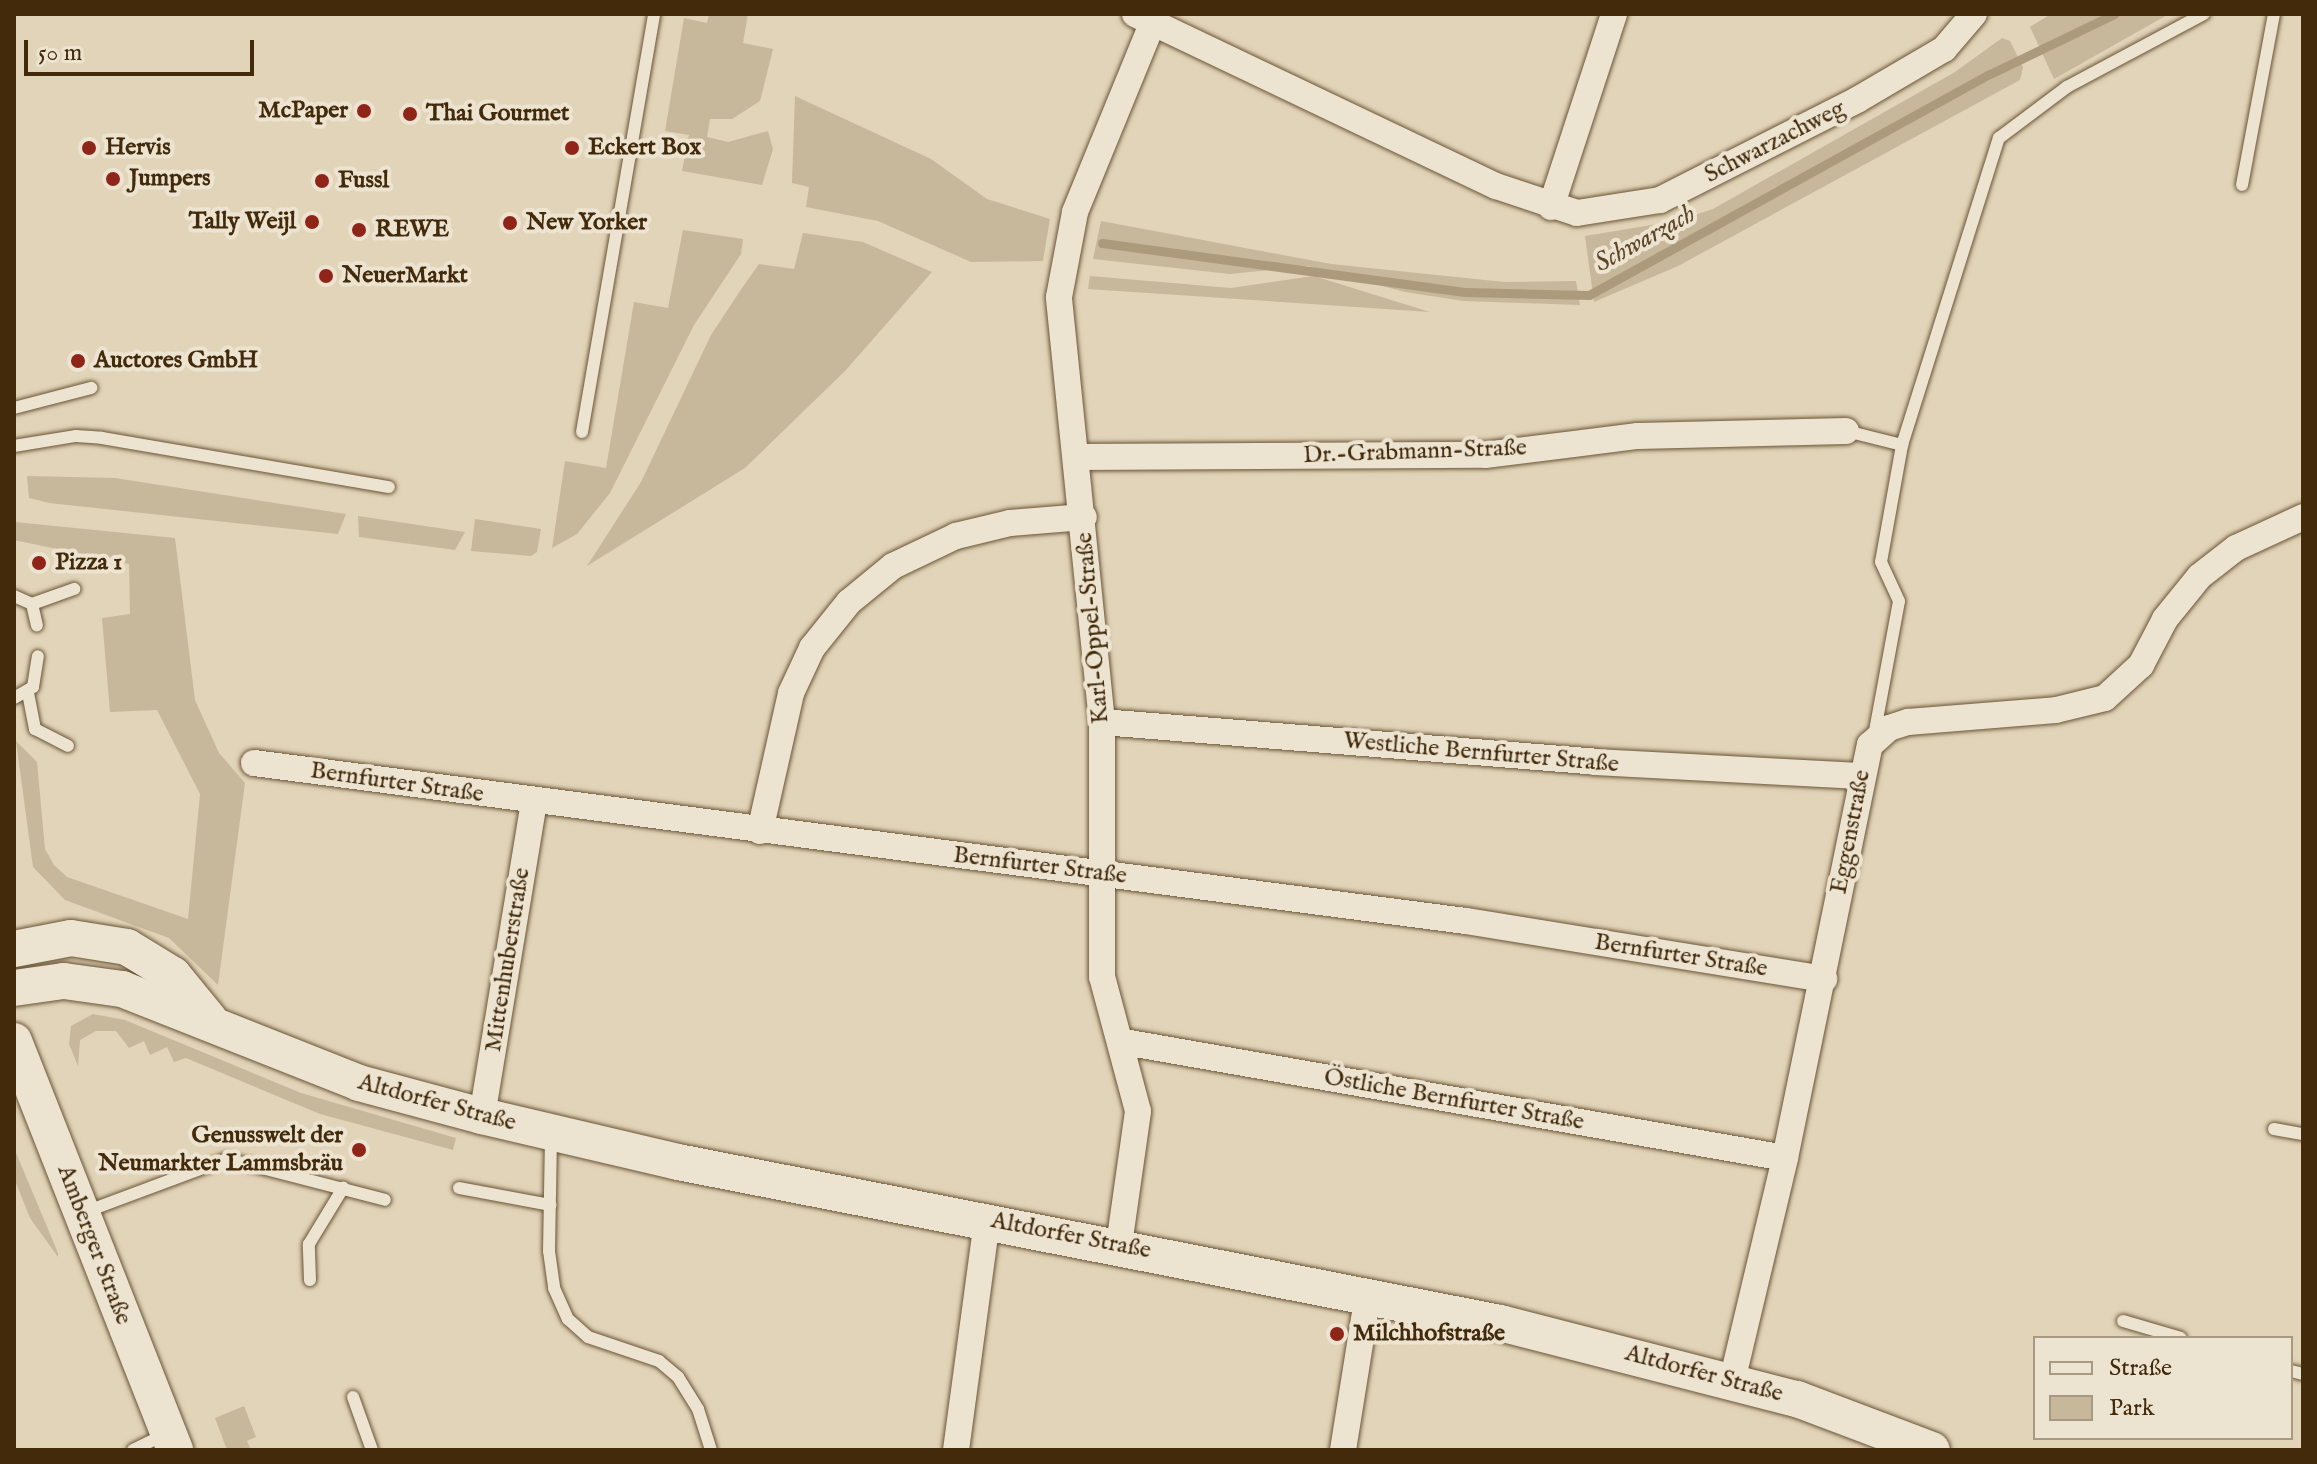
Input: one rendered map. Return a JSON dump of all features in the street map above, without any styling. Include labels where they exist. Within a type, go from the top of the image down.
[{"type":"main road","points":[[14,949],[83,938],[159,964],[184,986],[211,1022]]},
{"type":"main road","name":"Altdorfer Straße","points":[[14,988],[64,981],[106,986],[211,1022],[359,1083],[551,1134],[1368,1294],[1732,1381],[1826,1408],[1932,1450]]},
{"type":"main road","name":"Amberger Straße","points":[[14,1041],[171,1442]]},
{"type":"street","points":[[1551,207],[1614,14]]},
{"type":"street","name":"Schwarzachweg","points":[[1144,18],[1496,186],[1551,207],[1577,213],[1660,200],[1857,100],[1944,49],[1974,14]]},
{"type":"street","name":"Karl-Oppel-Straße","points":[[1119,1245],[1138,1111],[1124,1042],[1102,977],[1102,722],[1079,457],[1062,334],[1061,265],[1075,212],[1144,18]]},
{"type":"street","name":"Dr.-Grabmann-Straße","points":[[1079,457],[1485,455],[1638,436],[1846,431]]},
{"type":"street","points":[[760,831],[791,693],[812,648],[849,602],[893,566],[956,536],[1010,523],[1084,517]]},
{"type":"street","name":"Eggenstraße","points":[[1732,1381],[1824,979],[1861,776],[1874,739],[1908,722],[2056,710],[2105,698],[2141,665],[2165,619],[2200,576],[2236,548],[2303,517]]},
{"type":"street","name":"Westliche Bernfurter Straße","points":[[1102,722],[1594,762],[1861,776]]},
{"type":"street","name":"Bernfurter Straße","points":[[254,763],[534,803],[1466,921],[1824,979]]},
{"type":"street","name":"Mittenhuberstraße","points":[[482,1116],[534,803]]},
{"type":"street","name":"Östliche Bernfurter Straße","points":[[1124,1042],[1785,1158]]},
{"type":"street","points":[[956,1450],[987,1221]]},
{"type":"street","points":[[1343,1450],[1368,1294]]},
{"type":"lane","points":[[582,432],[654,14]]},
{"type":"lane","points":[[1874,739],[1899,601],[1881,562],[1902,445],[1999,138],[2067,87],[2204,14]]},
{"type":"lane","points":[[2242,185],[2274,14]]},
{"type":"lane","points":[[14,408],[91,388]]},
{"type":"lane","points":[[1846,431],[1902,445]]},
{"type":"lane","points":[[14,446],[76,436],[102,438],[389,487]]},
{"type":"lane","points":[[14,596],[32,604],[74,589]]},
{"type":"lane","points":[[32,604],[37,625]]},
{"type":"lane","points":[[38,656],[37,676],[28,693],[35,729],[68,746]]},
{"type":"lane","points":[[14,698],[28,693]]},
{"type":"lane","points":[[2274,1129],[2303,1134]]},
{"type":"lane","points":[[551,1134],[554,1288],[568,1319],[588,1337],[659,1361],[678,1377],[698,1409],[711,1450]]},
{"type":"lane","points":[[82,1213],[227,1159],[385,1200]]},
{"type":"lane","points":[[310,1280],[309,1244],[343,1188]]},
{"type":"lane","points":[[459,1188],[550,1205]]},
{"type":"lane","points":[[2123,1321],[2174,1336]]},
{"type":"lane","points":[[353,1397],[372,1450]]},
{"type":"lane","points":[[133,1450],[171,1442]]},
{"type":"green space","points":[[709,14],[748,14],[743,43],[773,49],[760,101],[732,119],[710,119],[707,137],[728,142],[768,131],[773,149],[762,185],[682,171],[689,135],[665,131],[684,18],[707,23]]},
{"type":"green space","points":[[2051,14],[2169,14],[2054,79],[2030,27]]},
{"type":"green space","points":[[2002,38],[2010,41],[2023,67],[2020,80],[1678,266],[1594,302],[1585,236],[1676,221],[1713,209],[1955,72]]},
{"type":"green space","points":[[795,96],[931,159],[987,199],[1050,219],[1043,261],[971,262],[878,221],[806,207],[809,187],[792,183]]},
{"type":"green space","points":[[1101,221],[1331,264],[1504,282],[1576,281],[1580,305],[1464,301],[1405,292],[1308,266],[1230,274],[1093,259]]},
{"type":"green space","points":[[683,230],[743,239],[741,254],[694,325],[610,493],[577,534],[552,548],[565,461],[606,468],[634,302],[668,308]]},
{"type":"green space","points":[[803,233],[863,242],[932,272],[845,371],[745,468],[587,566],[641,482],[711,335],[759,264],[794,269]]},
{"type":"green space","points":[[1090,276],[1231,288],[1314,276],[1430,312],[1088,289]]},
{"type":"green space","points":[[27,476],[115,478],[346,514],[338,534],[49,503],[29,498]]},
{"type":"green space","points":[[358,516],[465,532],[455,550],[359,537]]},
{"type":"green space","points":[[475,519],[541,529],[537,552],[531,556],[471,551]]},
{"type":"green space","points":[[15,522],[175,538],[195,700],[219,753],[245,783],[218,985],[169,938],[65,900],[33,867],[16,741],[37,762],[45,849],[54,865],[67,877],[188,919],[200,794],[157,710],[110,712],[102,618],[130,614],[129,564],[14,540]]},
{"type":"green space","points":[[93,1014],[125,1020],[301,1093],[456,1138],[453,1150],[320,1114],[186,1058],[174,1062],[167,1047],[150,1055],[144,1041],[129,1048],[116,1031],[96,1031],[80,1040],[78,1066],[69,1044],[71,1026]]},
{"type":"green space","points":[[14,1148],[58,1257],[30,1218],[14,1178]]},
{"type":"green space","points":[[244,1406],[256,1437],[247,1441],[251,1450],[227,1450],[215,1418]]},
{"type":"waterway","name":"Schwarzach","points":[[1102,243],[1465,292],[1589,295],[1990,74],[2114,14]]},
{"type":"place","name":"McPaper","points":[[364,111]]},
{"type":"place","name":"Thai Gourmet","points":[[410,114]]},
{"type":"place","name":"Hervis","points":[[89,148]]},
{"type":"place","name":"Eckert Box","points":[[572,148]]},
{"type":"place","name":"Jumpers","points":[[113,179]]},
{"type":"place","name":"Fussl","points":[[322,181]]},
{"type":"place","name":"Tally Weijl","points":[[312,222]]},
{"type":"place","name":"New Yorker","points":[[510,223]]},
{"type":"place","name":"REWE","points":[[359,230]]},
{"type":"place","name":"NeuerMarkt","points":[[326,276]]},
{"type":"place","name":"Auctores GmbH","points":[[78,361]]},
{"type":"place","name":"Pizza 1","points":[[39,563]]},
{"type":"place","name":"Genusswelt der Neumarkter Lammsbräu","points":[[359,1150]]},
{"type":"place","name":"Milchhofstraße","points":[[1337,1334]]}]
